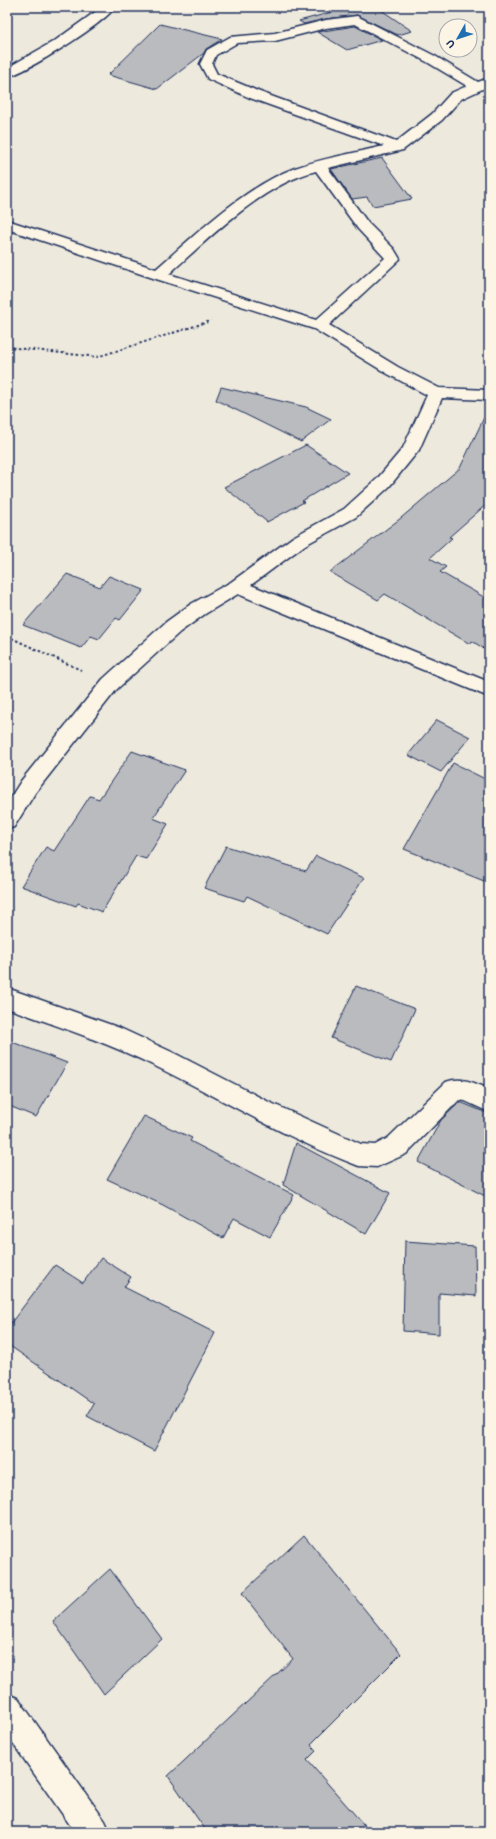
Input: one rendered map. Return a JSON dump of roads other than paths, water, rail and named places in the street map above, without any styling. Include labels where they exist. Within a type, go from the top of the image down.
[{"type":"street","points":[[7,73],[47,53],[71,38],[109,7]]},
{"type":"street","points":[[398,147],[254,95],[212,76],[206,64],[211,53],[234,40],[244,37],[254,39],[275,36],[331,18],[357,20],[483,84]]},
{"type":"street","points":[[158,275],[229,215],[271,186],[307,167],[319,166],[398,147],[437,117],[456,96],[483,84]]},
{"type":"street","points":[[319,166],[363,226],[389,252],[393,259],[319,326]]},
{"type":"street","points":[[7,224],[158,275],[319,326],[392,370],[436,393],[489,395]]},
{"type":"street","points":[[7,821],[28,788],[110,684],[173,627],[198,608],[237,586],[299,541],[350,513],[383,482],[411,450],[436,393]]},
{"type":"street","points":[[237,586],[489,690]]},
{"type":"street","points":[[7,998],[112,1035],[166,1060],[260,1110],[359,1155],[377,1156],[397,1146],[454,1089],[468,1091],[489,1101]]},
{"type":"street","points":[[7,1709],[94,1832]]}]
